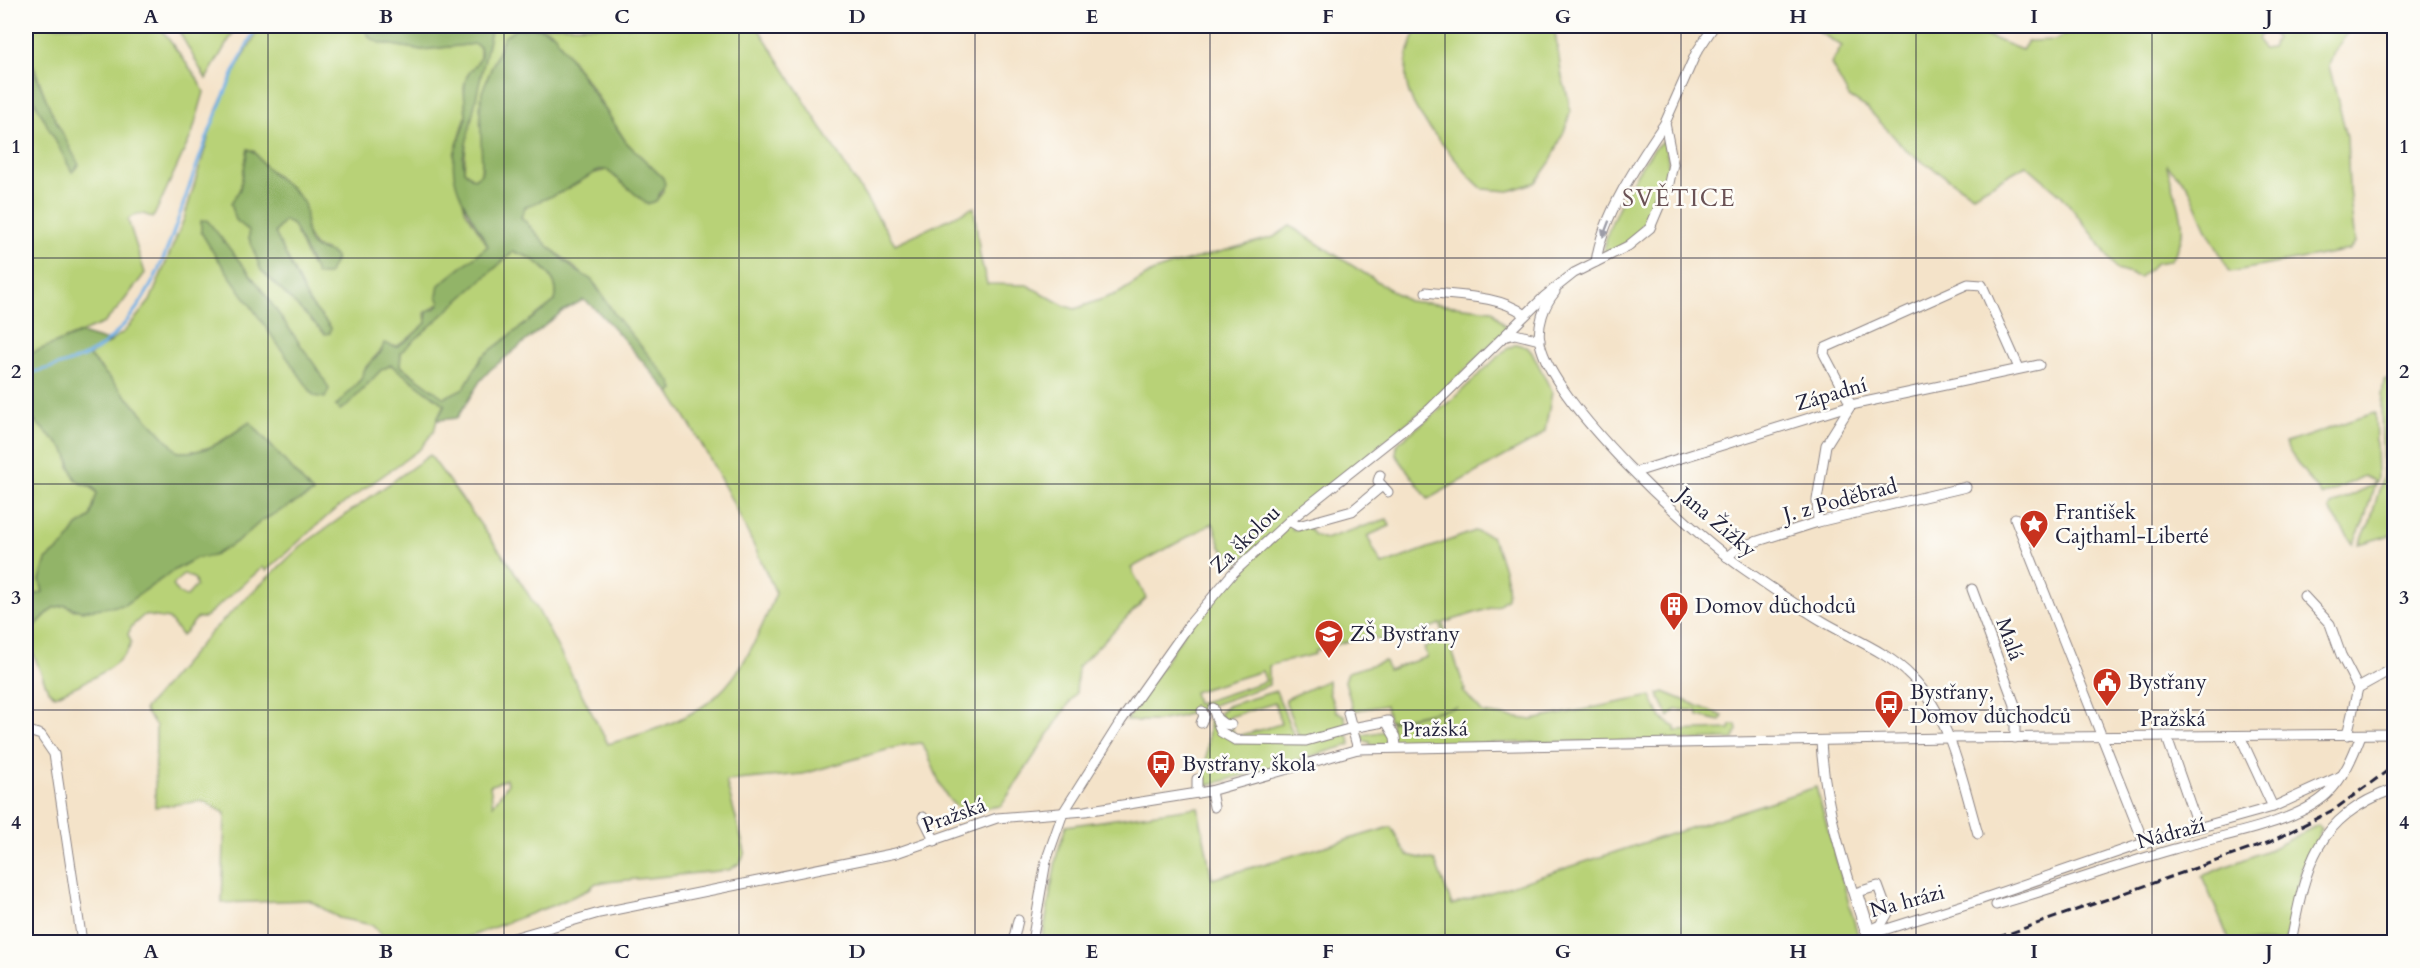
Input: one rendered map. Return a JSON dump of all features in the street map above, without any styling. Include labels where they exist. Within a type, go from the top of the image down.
[{"type":"street","points":[[1596,262],[1609,223],[1628,182],[1665,123],[1696,53],[1714,26]]},
{"type":"street","name":"Za školou","points":[[1032,942],[1046,861],[1063,813],[1121,721],[1189,625],[1232,574],[1289,520],[1430,409],[1524,314],[1574,273],[1643,235],[1656,216],[1669,183],[1673,164],[1665,123]]},
{"type":"street","name":"Jana Žižky","points":[[1562,283],[1543,312],[1540,340],[1550,368],[1589,423],[1684,522],[1726,557],[1822,621],[1902,667],[1939,715],[1949,738],[1978,834]]},
{"type":"street","points":[[1818,522],[1817,500],[1826,445],[1851,405],[1824,354],[1825,348],[1968,284],[1982,285],[2019,368]]},
{"type":"street","points":[[1426,292],[1492,302],[1516,308],[1524,314]]},
{"type":"street","points":[[1503,337],[1515,334],[1540,340]]},
{"type":"street","name":"Západní","points":[[1636,472],[1851,405],[2019,368],[2039,366]]},
{"type":"street","points":[[1289,520],[1298,526],[1352,511],[1385,489],[1377,478],[1380,475]]},
{"type":"street","name":"J. z Poděbrad","points":[[1726,557],[1739,546],[1818,522],[1966,487]]},
{"type":"street","points":[[2015,518],[2104,737],[2144,843]]},
{"type":"street","name":"Malá","points":[[1972,590],[2015,705],[2015,738]]},
{"type":"street","points":[[2304,596],[2330,624],[2341,655],[2358,688],[2347,735]]},
{"type":"street","points":[[2358,688],[2394,668]]},
{"type":"street","points":[[1213,708],[1221,732],[1235,740],[1306,741],[1387,721],[1394,733],[1396,747]]},
{"type":"street","points":[[1200,723],[1204,716],[1202,711]]},
{"type":"street","points":[[1348,713],[1358,749]]},
{"type":"street","points":[[1216,718],[1224,724],[1231,725]]},
{"type":"street","points":[[26,730],[41,735],[54,754],[82,942]]},
{"type":"street","name":"Pražská","points":[[500,942],[589,915],[896,853],[997,818],[1063,813],[1211,791],[1358,749],[1949,738],[2167,738],[2394,734]]},
{"type":"street","points":[[2343,775],[2361,735]]},
{"type":"street","points":[[2240,736],[2273,807]]},
{"type":"street","points":[[2167,738],[2198,827]]},
{"type":"street","name":"Na hrázi","points":[[1821,741],[1828,794],[1844,863],[1865,930],[1870,933],[2144,843],[2273,807],[2343,775]]},
{"type":"street","name":"Nádraží","points":[[1996,905],[2177,848],[2216,840],[2298,812],[2326,795],[2343,775]]},
{"type":"street","points":[[1197,779],[1197,793]]},
{"type":"street","points":[[2292,942],[2306,877],[2327,832],[2340,817],[2355,806],[2394,789]]},
{"type":"street","points":[[1211,791],[1214,807]]},
{"type":"street","points":[[923,817],[935,841]]},
{"type":"street","points":[[1878,886],[1888,913],[1876,930],[1870,930],[1858,892],[1878,886]]},
{"type":"street","points":[[1013,942],[1018,920]]},
{"type":"green space","points":[[26,26],[159,26],[197,78],[204,92],[192,134],[153,218],[140,214],[128,220],[145,273],[104,323],[34,352],[26,352],[26,85],[72,171],[35,69],[26,52]]},
{"type":"green space","points":[[176,26],[237,26],[206,79]]},
{"type":"green space","points":[[363,26],[370,38],[380,43],[422,50],[475,44],[480,47],[480,59],[467,76],[464,87],[466,116],[454,155],[465,210],[488,246],[443,282],[440,303],[425,313],[426,323],[401,345],[383,348],[363,370],[362,378],[336,406],[347,406],[381,370],[391,365],[445,405],[438,416],[434,431],[420,449],[332,512],[266,571],[263,567],[204,618],[197,618],[182,636],[169,619],[144,615],[132,626],[128,634],[131,642],[120,659],[87,681],[55,696],[48,690],[28,641],[35,626],[53,608],[65,605],[74,610],[124,605],[173,571],[196,558],[213,556],[241,539],[261,521],[313,493],[250,422],[208,448],[178,452],[89,356],[125,331],[150,301],[184,219],[217,109],[260,27]],"holes":[[[248,149],[254,151],[263,164],[297,194],[308,236],[315,247],[325,250],[311,266],[293,225],[284,220],[275,233],[309,302],[331,328],[306,312],[261,270],[249,238],[250,231],[236,220],[231,203],[240,190]],[[184,574],[195,579],[196,586],[186,597],[178,593],[173,585]]]},
{"type":"green space","points":[[363,26],[492,26],[463,158],[464,171],[474,179],[481,174],[482,168],[480,108],[482,92],[504,37],[516,29],[541,28],[554,34],[626,142],[663,178],[665,184],[656,201],[647,204],[607,170],[599,170],[564,191],[525,207],[521,217],[575,270],[592,280],[615,315],[672,383],[674,390],[670,393],[601,315],[583,300],[563,311],[490,370],[480,381],[457,418],[437,420],[445,405],[391,365],[381,370],[347,406],[340,410],[336,406],[362,378],[363,371],[381,352],[384,343],[396,347],[426,323],[427,311],[436,308],[440,303],[437,296],[439,285],[488,246],[459,192],[453,168],[455,151],[466,121],[464,93],[466,79],[480,56],[480,47],[475,44],[422,50],[380,43],[370,38]],"holes":[[[513,252],[538,263],[551,276],[556,292],[555,301],[482,357],[464,388],[444,398],[400,366],[401,352]]]},
{"type":"green space","points":[[492,26],[757,26],[895,244],[974,207],[980,256],[987,284],[1027,285],[1075,309],[1119,293],[1152,272],[1274,237],[1290,226],[1408,301],[1492,310],[1507,329],[1429,405],[1237,564],[1221,547],[1213,523],[1131,568],[1146,598],[1078,667],[1076,693],[1001,806],[963,809],[955,805],[943,790],[921,743],[904,745],[803,774],[726,781],[745,852],[740,863],[729,870],[596,883],[588,890],[559,903],[471,936],[448,942],[388,942],[372,925],[339,918],[309,900],[222,903],[225,813],[203,801],[155,807],[156,726],[144,710],[211,632],[301,546],[430,455],[512,568],[538,610],[608,744],[673,722],[697,710],[716,696],[733,678],[747,656],[776,593],[714,466],[670,393],[674,390],[615,315],[596,285],[547,245],[521,217],[525,207],[564,191],[591,174],[607,170],[647,204],[656,201],[663,192],[663,178],[626,142],[592,88],[551,31],[541,28],[499,49],[487,79],[481,174],[474,179],[464,171],[467,128]],"holes":[[[506,779],[508,784],[493,805],[490,786]]]},
{"type":"green space","points":[[1419,26],[1453,26],[1458,32],[1463,33],[1481,26],[1554,26],[1570,112],[1551,161],[1536,182],[1509,191],[1483,189],[1468,175],[1422,118],[1408,91],[1406,77],[1406,62]]},
{"type":"green space","points":[[1809,26],[1961,26],[2022,50],[2028,41],[2055,40],[2080,26],[2352,26],[2334,52],[2329,66],[2347,137],[2349,188],[2355,243],[2349,250],[2230,272],[2207,230],[2188,186],[2167,165],[2181,214],[2181,238],[2177,250],[2169,261],[2156,263],[2140,277],[2117,270],[2094,236],[2062,196],[2026,165],[1973,195],[1908,152],[1867,108],[1849,97],[1831,64],[1842,46]],"holes":[[[2263,33],[2272,33],[2276,38],[2272,48],[2263,49],[2258,38]]]},
{"type":"green space","points":[[26,52],[53,115],[79,165],[72,172],[26,85]]},
{"type":"green space","points":[[1664,140],[1668,172],[1666,182],[1655,205],[1639,231],[1624,245],[1605,256],[1609,231],[1625,195],[1646,160]]},
{"type":"green space","points":[[248,149],[255,153],[264,165],[301,199],[305,209],[308,239],[311,244],[315,248],[333,254],[336,259],[328,275],[317,275],[293,225],[284,220],[275,233],[309,302],[331,328],[330,333],[325,334],[261,270],[249,238],[249,231],[236,220],[231,203],[240,189]]},
{"type":"green space","points":[[207,220],[260,287],[321,374],[329,389],[325,398],[314,396],[213,252],[201,232],[201,221]]},
{"type":"green space","points":[[513,252],[538,263],[551,276],[556,292],[555,301],[482,357],[464,388],[444,398],[400,365],[401,352]]},
{"type":"green space","points":[[81,333],[111,342],[93,351],[89,356],[178,452],[209,448],[250,422],[313,493],[261,521],[241,539],[213,556],[196,558],[173,571],[124,605],[81,611],[65,605],[53,608],[35,626],[26,643],[26,598],[43,592],[40,580],[46,560],[65,544],[77,526],[90,518],[97,493],[92,486],[78,482],[72,473],[64,449],[26,413],[26,352],[34,352]]},
{"type":"green space","points":[[1516,344],[1527,347],[1533,354],[1552,392],[1545,431],[1536,439],[1428,499],[1396,455],[1397,444],[1454,398],[1505,350]]},
{"type":"green space","points":[[2394,376],[2394,534],[2359,544],[2370,522],[2383,476],[2381,406],[2384,380]]},
{"type":"green space","points":[[26,413],[64,449],[68,456],[69,467],[97,493],[90,518],[77,526],[65,544],[46,560],[40,580],[43,592],[26,598]]},
{"type":"green space","points":[[2375,413],[2377,477],[2363,523],[2353,544],[2329,509],[2331,505],[2373,485],[2374,481],[2364,476],[2322,496],[2285,443]]},
{"type":"green space","points":[[1387,519],[1390,526],[1367,536],[1382,565],[1475,531],[1491,536],[1505,575],[1507,598],[1497,606],[1443,623],[1465,690],[1463,691],[1483,713],[1532,720],[1651,696],[1661,718],[1675,727],[1675,731],[1730,729],[1731,725],[1736,725],[1734,739],[1370,745],[1370,742],[1363,741],[1362,735],[1392,730],[1391,722],[1457,707],[1389,721],[1386,705],[1353,711],[1345,681],[1348,672],[1385,661],[1388,670],[1427,657],[1424,647],[1446,640],[1440,624],[1387,644],[1369,635],[1315,651],[1315,654],[1273,664],[1269,666],[1269,685],[1179,717],[1157,721],[1126,721],[1189,625],[1289,521],[1293,525],[1292,530],[1308,526],[1314,535],[1325,539]],"holes":[[[1262,671],[1266,681],[1197,704],[1194,692]]]},
{"type":"green space","points":[[1328,680],[1329,693],[1336,711],[1345,716],[1346,726],[1316,737],[1299,737],[1286,699]]},
{"type":"green space","points":[[1276,691],[1295,739],[1255,740],[1235,737],[1281,724],[1275,703],[1229,717],[1229,721],[1223,720],[1219,714],[1227,706]]},
{"type":"green space","points":[[1664,692],[1723,716],[1720,721],[1698,716],[1697,710],[1675,710],[1669,717],[1658,694]]},
{"type":"green space","points":[[1210,715],[1234,742],[1346,734],[1350,745],[1205,786],[1202,780],[1205,779]]},
{"type":"green space","points":[[1231,725],[1235,737],[1227,733],[1222,726],[1229,728]]},
{"type":"green space","points":[[1816,787],[1860,942],[1042,942],[1057,854],[1066,826],[1198,807],[1212,879],[1391,827],[1407,855],[1435,861],[1452,905]]},
{"type":"green space","points":[[2318,825],[2322,829],[2302,868],[2285,942],[2230,942],[2202,876],[2273,848]]},
{"type":"waterway","points":[[26,374],[66,363],[94,351],[121,328],[136,309],[160,268],[214,119],[257,26]]},
{"type":"railway","points":[[1985,942],[2270,842],[2335,809],[2394,766]]},
{"type":"place","name":"František Cajthaml-Liberté","points":[[2034,550]]},
{"type":"place","name":"Domov důchodců","points":[[1674,632]]},
{"type":"place","name":"ZŠ Bystřany","points":[[1329,660]]},
{"type":"place","name":"Bystřany","points":[[2107,708]]},
{"type":"place","name":"Bystřany, Domov důchodců","points":[[1889,730]]},
{"type":"place","name":"Bystřany, škola","points":[[1161,790]]},
{"type":"district","name":"SVĚTICE","points":[[1679,198]]}]
